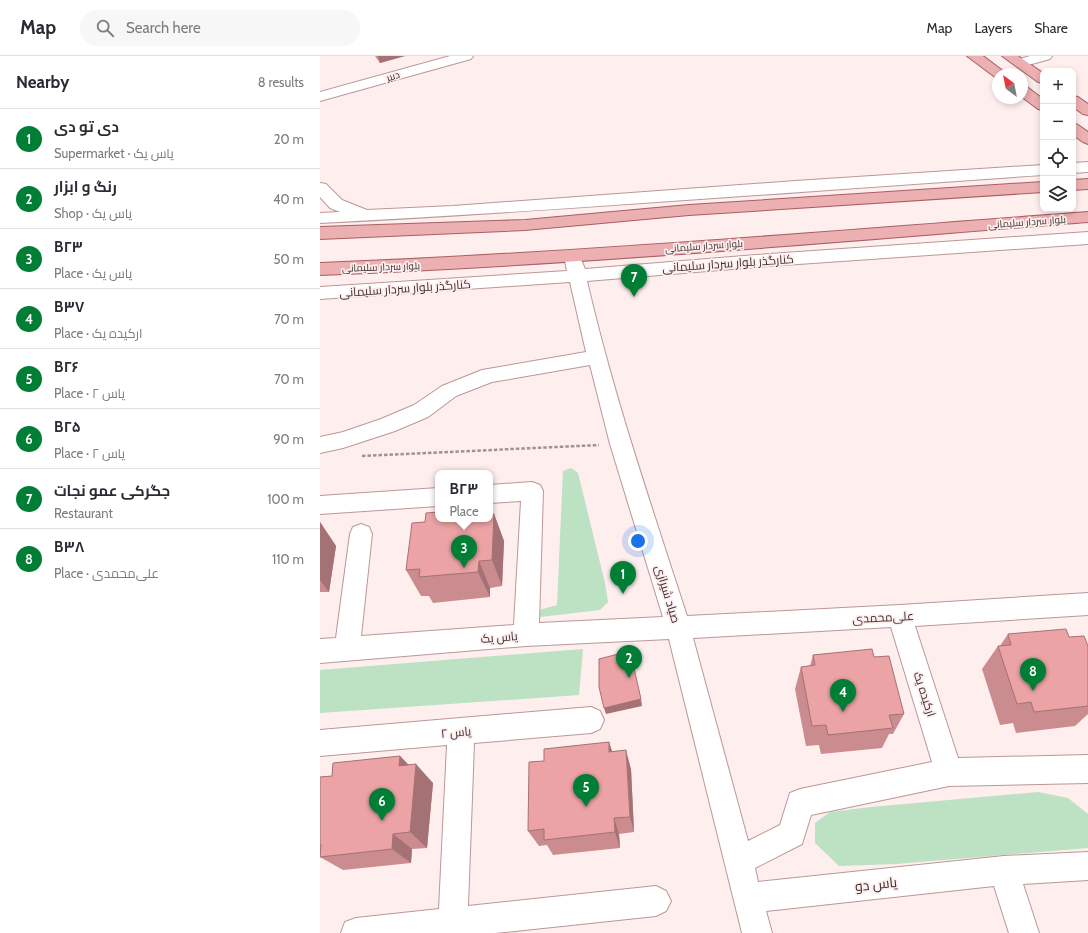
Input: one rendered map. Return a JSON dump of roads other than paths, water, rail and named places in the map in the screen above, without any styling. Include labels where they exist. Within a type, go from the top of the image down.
[{"type":"main road","points":[[974,56],[992,68]]},
{"type":"main road","points":[[1015,60],[1040,77]]},
{"type":"main road","points":[[1028,95],[1040,104]]},
{"type":"main road","points":[[1076,102],[1088,111]]},
{"type":"main road","points":[[1076,130],[1088,139]]},
{"type":"main road","points":[[1076,185],[1088,184]]},
{"type":"main road","points":[[320,233],[525,225],[696,209],[1040,187]]},
{"type":"main road","name":"بلوار سردار سلیمانی","points":[[320,269],[451,264],[575,266],[703,245],[1088,217]]},
{"type":"street","name":"دبیر","points":[[320,97],[466,56]]},
{"type":"street","points":[[1015,60],[1045,56]]},
{"type":"street","points":[[1076,168],[1088,167]]},
{"type":"street","points":[[320,218],[1040,170]]},
{"type":"street","points":[[320,188],[336,204],[364,216]]},
{"type":"street","name":"کنارگذر بلوار سردار سلیمانی","points":[[320,293],[575,266],[756,261],[1088,238]]},
{"type":"street","points":[[703,245],[723,253],[756,261]]},
{"type":"street","name":"صیاد شیرازی","points":[[575,266],[597,357],[621,444],[678,627],[757,933]]},
{"type":"street","points":[[320,445],[343,440],[388,425],[421,411],[449,391],[489,375],[597,357]]},
{"type":"street","points":[[493,494],[532,491],[526,635]]},
{"type":"street","points":[[320,505],[435,497]]},
{"type":"street","points":[[347,649],[361,534]]},
{"type":"street","name":"علی‌محمدی","points":[[678,627],[900,616],[1088,604]]},
{"type":"street","name":"ارکیده یک","points":[[900,616],[949,772]]},
{"type":"street","name":"یاس یک","points":[[320,651],[526,635],[678,627]]},
{"type":"street","name":"یاس ۲","points":[[320,743],[592,720]]},
{"type":"street","points":[[453,923],[461,731]]},
{"type":"street","points":[[739,861],[792,834],[800,803],[949,772],[1088,769]]},
{"type":"street","name":"یاس دو","points":[[748,898],[1004,870],[1088,866]]},
{"type":"street","points":[[1004,870],[1024,933]]},
{"type":"street","points":[[356,933],[656,901]]},
{"type":"place","name":"جگرکی عمو نجات","points":[[634,297]]},
{"type":"place","name":"B۲۳","points":[[464,568]]},
{"type":"place","name":"دی تو دی","points":[[623,594]]},
{"type":"place","name":"رنگ و ابزار","points":[[629,678]]},
{"type":"place","name":"B۳۸","points":[[1033,691]]},
{"type":"place","name":"B۳۷","points":[[843,712]]},
{"type":"place","name":"B۲۶","points":[[586,807]]},
{"type":"place","name":"B۲۵","points":[[382,821]]}]
